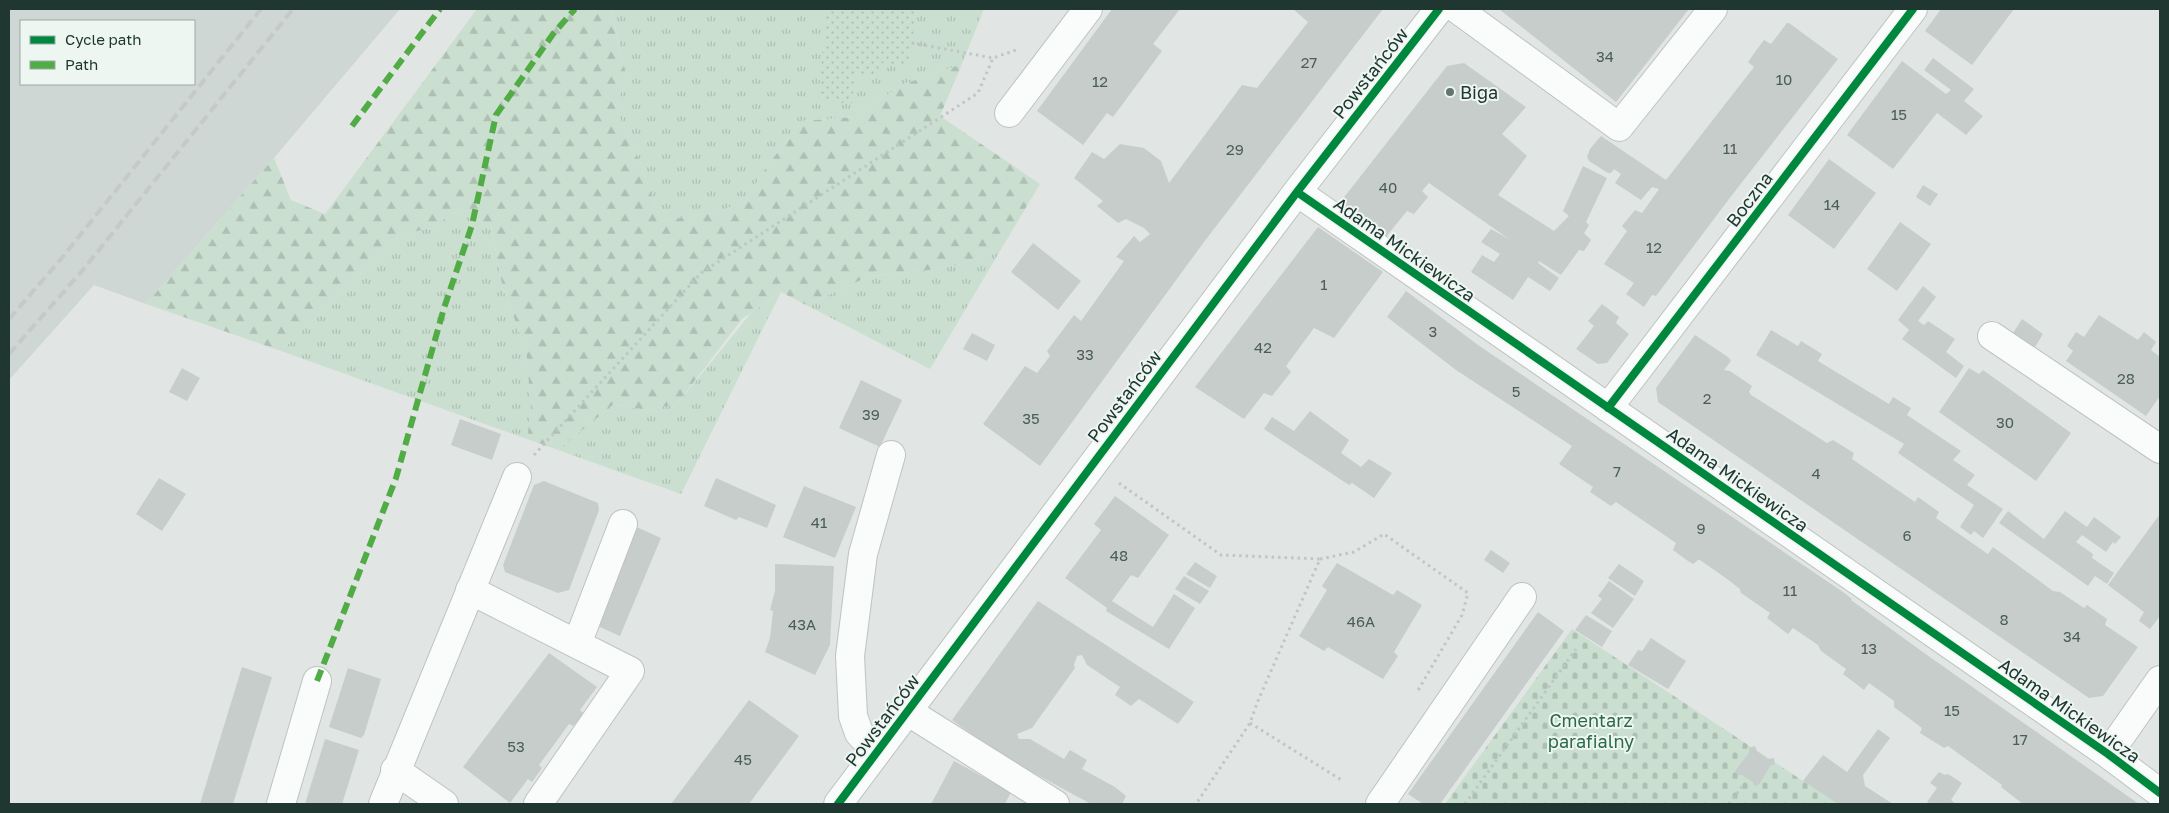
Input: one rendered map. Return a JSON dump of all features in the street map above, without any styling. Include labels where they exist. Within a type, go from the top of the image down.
[{"type":"street","points":[[1009,113],[1088,9]]},
{"type":"street","name":"Powstańców","points":[[838,804],[1297,192],[1439,9]]},
{"type":"street","points":[[1457,9],[1619,127],[1713,9]]},
{"type":"street","name":"Boczna","points":[[1608,408],[1913,9]]},
{"type":"street","name":"Adama Mickiewicza","points":[[1297,192],[2108,754],[2160,793]]},
{"type":"street","points":[[1992,336],[2160,449]]},
{"type":"street","points":[[877,752],[859,733],[853,716],[850,656],[863,554],[891,455]]},
{"type":"street","points":[[382,804],[517,477]]},
{"type":"street","points":[[577,644],[623,524]]},
{"type":"street","points":[[470,590],[630,671],[538,804]]},
{"type":"street","points":[[1380,804],[1522,597]]},
{"type":"street","points":[[2108,754],[2160,680]]},
{"type":"street","points":[[281,804],[317,681]]},
{"type":"street","points":[[907,711],[1043,801]]},
{"type":"street","points":[[395,770],[444,804]]},
{"type":"path","points":[[912,43],[993,58],[1017,48],[1050,60]]},
{"type":"path","points":[[517,477],[544,443],[701,274],[978,93],[993,58]]},
{"type":"path","points":[[1119,483],[1221,555],[1320,559],[1354,552],[1384,534],[1468,593],[1462,615],[1411,702],[1440,717]]},
{"type":"path","points":[[1196,804],[1250,723],[1320,559]]},
{"type":"path","points":[[1465,804],[1576,649]]},
{"type":"path","points":[[1250,723],[1343,781]]},
{"type":"path","points":[[1730,804],[1743,786]]},
{"type":"shaded area","points":[[9,9],[400,9],[274,158],[146,304],[94,285],[9,380]]},
{"type":"green space","points":[[477,9],[611,9],[627,79],[615,106],[640,162],[661,221],[706,214],[744,203],[767,166],[802,121],[854,117],[904,84],[962,64],[940,116],[1040,184],[1003,246],[962,264],[923,271],[870,276],[806,305],[781,292],[742,319],[677,404],[646,410],[614,404],[558,450],[527,439],[531,410],[526,349],[503,289],[491,225],[457,211],[430,228],[400,235],[281,351],[146,304],[274,158],[291,200],[325,214]]},
{"type":"green space","points":[[611,9],[984,9],[962,64],[904,84],[854,117],[802,121],[767,166],[744,203],[706,214],[661,221],[640,162],[615,106],[627,79]]},
{"type":"green space","points":[[827,9],[916,9],[910,66],[882,63],[880,77],[855,75],[852,104],[818,100]]},
{"type":"green space","points":[[457,211],[491,225],[503,289],[526,349],[531,410],[527,439],[281,351],[400,235],[430,228]]},
{"type":"green space","points":[[1003,246],[930,369],[806,305],[870,276],[923,271],[962,264]]},
{"type":"green space","points":[[781,292],[681,494],[558,450],[614,404],[646,410],[677,404],[751,313]]},
{"type":"green space","name":"Cmentarz parafialny","points":[[1572,629],[1838,804],[1445,804]]},
{"type":"building","points":[[1112,9],[1180,9],[1153,44],[1162,51],[1113,117],[1107,113],[1083,145],[1037,111]]},
{"type":"building","points":[[1293,9],[1383,9],[1204,242],[1040,466],[983,424],[1025,366],[1037,373],[1050,356],[1047,351],[1074,315],[1081,321],[1124,261],[1116,257],[1134,236],[1140,242],[1150,234],[1144,228],[1126,219],[1118,223],[1097,206],[1103,201],[1074,178],[1092,152],[1104,159],[1120,144],[1144,148],[1161,161],[1169,183],[1242,85],[1257,88],[1308,22]]},
{"type":"building","points":[[1499,9],[1689,9],[1616,102]]},
{"type":"building","points":[[1941,9],[2014,9],[1972,65],[1925,31]]},
{"type":"building","points":[[1787,23],[1838,59],[1656,296],[1652,295],[1644,307],[1626,294],[1634,283],[1604,264],[1627,231],[1622,226],[1635,210],[1642,213],[1659,189],[1652,187],[1641,200],[1615,183],[1621,174],[1614,169],[1611,173],[1608,173],[1589,161],[1587,157],[1590,149],[1601,136],[1666,180],[1754,67],[1748,62],[1764,40],[1771,44]]},
{"type":"building","points":[[1933,58],[1974,89],[1964,101],[1983,116],[1966,135],[1937,113],[1893,169],[1847,135],[1902,61],[1946,94],[1951,90],[1924,70]]},
{"type":"building","points":[[1464,63],[1526,107],[1502,134],[1527,156],[1498,195],[1554,231],[1569,216],[1563,211],[1583,166],[1607,178],[1586,222],[1589,225],[1584,233],[1591,240],[1584,251],[1579,250],[1561,275],[1539,261],[1538,263],[1559,278],[1550,291],[1528,277],[1513,300],[1471,272],[1482,255],[1494,262],[1500,254],[1481,242],[1491,229],[1509,239],[1429,183],[1422,191],[1428,197],[1414,214],[1407,211],[1385,238],[1338,205],[1447,66]]},
{"type":"building","points":[[1829,159],[1876,193],[1834,249],[1788,215]]},
{"type":"building","points":[[1923,185],[1938,194],[1930,206],[1916,197]]},
{"type":"building","points":[[1900,222],[1931,244],[1897,291],[1867,269]]},
{"type":"building","points":[[1318,227],[1383,272],[1334,338],[1314,328],[1286,366],[1291,372],[1272,396],[1264,393],[1244,419],[1195,387]]},
{"type":"building","points":[[1033,243],[1081,281],[1058,310],[1011,272]]},
{"type":"building","points":[[1923,286],[1936,297],[1918,321],[1924,325],[1928,321],[1955,339],[1946,352],[1964,366],[1956,378],[1902,339],[1909,330],[1898,320]]},
{"type":"building","points":[[1406,291],[1478,345],[1843,592],[1851,600],[1927,655],[2139,804],[2023,804],[2001,787],[2002,785],[1948,746],[1944,748],[1920,733],[1922,728],[1894,707],[1894,701],[1869,683],[1864,690],[1843,674],[1846,669],[1821,651],[1818,645],[1793,628],[1788,634],[1767,618],[1770,613],[1741,593],[1740,589],[1727,579],[1700,560],[1693,564],[1688,561],[1673,550],[1676,543],[1616,502],[1611,506],[1590,492],[1593,487],[1559,464],[1572,446],[1456,370],[1387,317]]},
{"type":"building","points":[[1602,304],[1619,317],[1616,323],[1629,334],[1607,363],[1598,364],[1576,349],[1594,326],[1588,321]]},
{"type":"building","points":[[2099,315],[2138,340],[2144,332],[2156,342],[2151,350],[2160,357],[2160,396],[2146,416],[2066,361],[2073,351],[2067,346],[2076,332],[2084,337]]},
{"type":"building","points":[[2022,319],[2043,334],[2035,347],[2031,347],[2013,333]]},
{"type":"building","points":[[1771,330],[1798,346],[1801,341],[1822,354],[1818,361],[1889,404],[1893,397],[1911,408],[1907,415],[1961,451],[1953,460],[1975,475],[1967,485],[2003,509],[1983,538],[1974,531],[1971,535],[1960,527],[1974,505],[1898,453],[1904,444],[1756,355]]},
{"type":"building","points":[[972,333],[995,345],[987,361],[963,349]]},
{"type":"building","points":[[1695,335],[1728,357],[1731,361],[1724,370],[1730,371],[1752,386],[1749,392],[1751,395],[1827,443],[1833,440],[1854,453],[1852,459],[1915,502],[1918,497],[1921,499],[1939,512],[1936,518],[1988,554],[1993,547],[2053,591],[2060,592],[2084,608],[2087,605],[2107,619],[2105,625],[2138,647],[2103,696],[2089,698],[1658,402],[1656,388]]},
{"type":"building","points":[[182,368],[200,378],[187,401],[169,392]]},
{"type":"building","points":[[1969,368],[1979,374],[1983,370],[2071,433],[2036,481],[1939,412]]},
{"type":"building","points":[[861,380],[902,400],[880,447],[839,428]]},
{"type":"building","points":[[1310,411],[1349,440],[1341,453],[1361,467],[1369,459],[1392,473],[1374,498],[1352,483],[1349,485],[1264,429],[1272,417],[1294,431]]},
{"type":"building","points":[[460,419],[501,434],[492,460],[451,445]]},
{"type":"building","points":[[159,478],[186,494],[162,531],[136,514]]},
{"type":"building","points":[[716,478],[776,505],[767,528],[739,517],[736,520],[704,506]]},
{"type":"building","points":[[544,481],[598,503],[599,510],[569,590],[558,593],[505,572],[503,565],[534,485]]},
{"type":"building","points":[[804,486],[856,507],[835,558],[783,537]]},
{"type":"building","points":[[1115,496],[1169,535],[1138,578],[1131,575],[1112,601],[1153,627],[1174,594],[1195,608],[1169,649],[1106,611],[1107,608],[1065,578],[1101,530],[1094,524]]},
{"type":"building","points":[[2008,511],[2044,539],[2065,511],[2087,527],[2094,517],[2121,537],[2115,544],[2113,542],[2106,552],[2082,535],[2076,542],[2093,554],[2092,558],[2114,573],[2107,584],[2095,576],[2088,586],[1999,523]]},
{"type":"building","points":[[2160,514],[2160,616],[2150,629],[2139,621],[2144,612],[2108,585]]},
{"type":"building","points":[[632,525],[661,538],[620,636],[591,623]]},
{"type":"building","points":[[1491,550],[1510,563],[1503,573],[1484,560]]},
{"type":"building","points":[[1195,562],[1217,576],[1210,588],[1186,574]]},
{"type":"building","points":[[1337,563],[1393,595],[1397,590],[1422,605],[1394,652],[1398,656],[1383,679],[1328,647],[1324,651],[1299,636],[1327,590],[1322,586]]},
{"type":"building","points":[[775,564],[834,566],[830,645],[815,675],[765,652],[770,638],[773,611],[770,610],[775,591]]},
{"type":"building","points":[[1619,564],[1644,581],[1635,596],[1608,578]]},
{"type":"building","points":[[1184,576],[1209,591],[1200,604],[1175,589]]},
{"type":"building","points":[[1609,581],[1634,599],[1613,628],[1591,613],[1602,599],[1598,596]]},
{"type":"building","points":[[1038,601],[1194,702],[1178,724],[1139,699],[1131,706],[1115,695],[1120,687],[1087,665],[1082,655],[1077,656],[1075,668],[1032,728],[1017,734],[1019,739],[1030,739],[1064,759],[1070,750],[1087,760],[1082,769],[1115,787],[1126,796],[1122,804],[1091,804],[1001,755],[952,720]]},
{"type":"building","points":[[1538,612],[1564,631],[1440,804],[1423,804],[1408,794]]},
{"type":"building","points":[[1586,615],[1612,631],[1602,647],[1575,630]]},
{"type":"building","points":[[1651,638],[1686,661],[1668,689],[1628,665],[1638,650],[1642,651]]},
{"type":"building","points":[[549,653],[597,687],[580,710],[583,713],[580,718],[573,726],[569,724],[539,765],[542,768],[532,782],[528,779],[510,803],[463,767]]},
{"type":"building","points":[[242,667],[272,677],[233,804],[200,804]]},
{"type":"building","points":[[348,668],[381,679],[364,735],[361,738],[329,727]]},
{"type":"building","points":[[749,700],[799,736],[749,804],[671,804]]},
{"type":"building","points":[[1878,729],[1890,738],[1863,775],[1865,786],[1893,804],[1838,804],[1803,781],[1823,755],[1847,772]]},
{"type":"building","points":[[325,739],[359,750],[342,804],[305,804]]},
{"type":"building","points":[[1755,746],[1757,751],[1768,759],[1774,758],[1775,764],[1770,766],[1759,785],[1754,786],[1753,782],[1742,775],[1738,775],[1735,771],[1749,753],[1749,748]]},
{"type":"building","points":[[954,761],[1011,792],[1005,804],[931,804]]},
{"type":"building","points":[[1939,772],[1945,775],[1948,774],[1962,783],[1951,800],[1956,804],[1930,804],[1927,802],[1937,788],[1930,783]]},
{"type":"railway","points":[[9,319],[61,259],[261,9]]},
{"type":"railway","points":[[9,354],[82,271],[293,9]]},
{"type":"marked path","points":[[352,126],[440,9]]},
{"type":"marked path","points":[[317,681],[396,478],[444,308],[472,225],[496,115],[553,34],[575,9]]},
{"type":"cycle path","points":[[838,804],[1297,192],[1439,9]]},
{"type":"cycle path","points":[[1608,408],[1913,9]]},
{"type":"cycle path","points":[[1297,192],[2108,754],[2160,793]]},
{"type":"place","name":"Biga","points":[[1450,92]]}]
